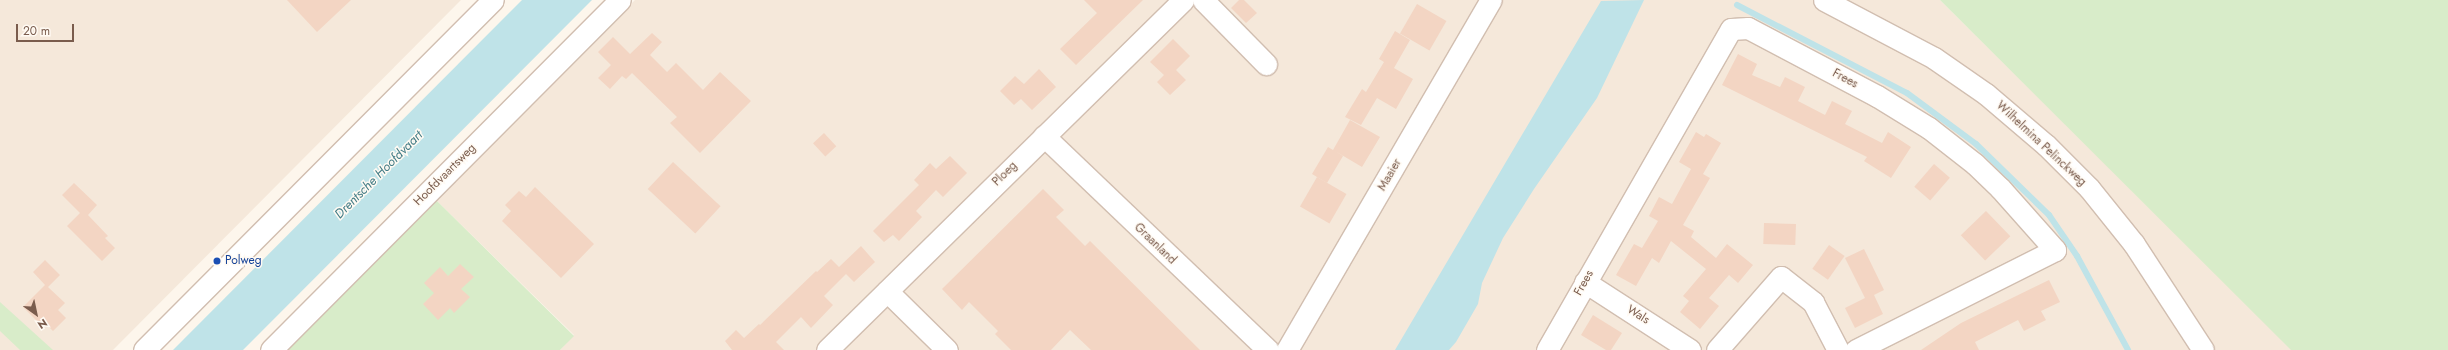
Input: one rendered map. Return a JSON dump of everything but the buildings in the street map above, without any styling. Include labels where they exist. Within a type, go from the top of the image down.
[{"type":"street","points":[[144,350],[493,0]]},
{"type":"street","name":"Hoofdvaartsweg","points":[[270,350],[620,0]]},
{"type":"street","name":"Ploeg","points":[[828,350],[1183,0]]},
{"type":"street","points":[[1202,0],[1266,64]]},
{"type":"street","name":"Maaier","points":[[1287,350],[1492,0]]},
{"type":"street","name":"Wilhelmina Pelinckweg","points":[[1824,0],[1934,58],[1986,94],[2046,145],[2089,188],[2134,244],[2203,350]]},
{"type":"street","name":"Frees","points":[[1547,350],[1731,29],[1748,28],[1877,96],[1929,128],[1975,164],[2000,188],[2055,250],[1856,350]]},
{"type":"street","name":"Graanland","points":[[1044,136],[1268,350]]},
{"type":"street","points":[[1717,350],[1781,277],[1813,302],[1838,350]]},
{"type":"street","name":"Wals","points":[[1585,282],[1664,331],[1690,350]]},
{"type":"street","points":[[887,291],[947,350]]},
{"type":"shaded area","points":[[0,0],[461,0],[113,350],[0,350]]},
{"type":"shaded area","points":[[635,0],[1940,0],[2293,350],[560,350],[574,335],[436,200]]},
{"type":"green space","points":[[1940,0],[2448,0],[2448,350],[2291,350]]},
{"type":"green space","points":[[436,200],[574,336],[560,350],[287,350]]},
{"type":"green space","points":[[0,302],[53,350],[20,350],[0,331]]},
{"type":"water","name":"Drentsche Hoofdvaart","points":[[522,0],[592,0],[243,350],[173,350]]},
{"type":"water","points":[[1644,0],[1597,98],[1534,189],[1503,238],[1482,283],[1478,304],[1456,342],[1449,350],[1395,350],[1601,1]]},
{"type":"waterway","points":[[1737,5],[1907,93],[1976,144],[2049,215],[2077,256],[2128,350]]},
{"type":"place","name":"Polweg","points":[[217,261]]}]
